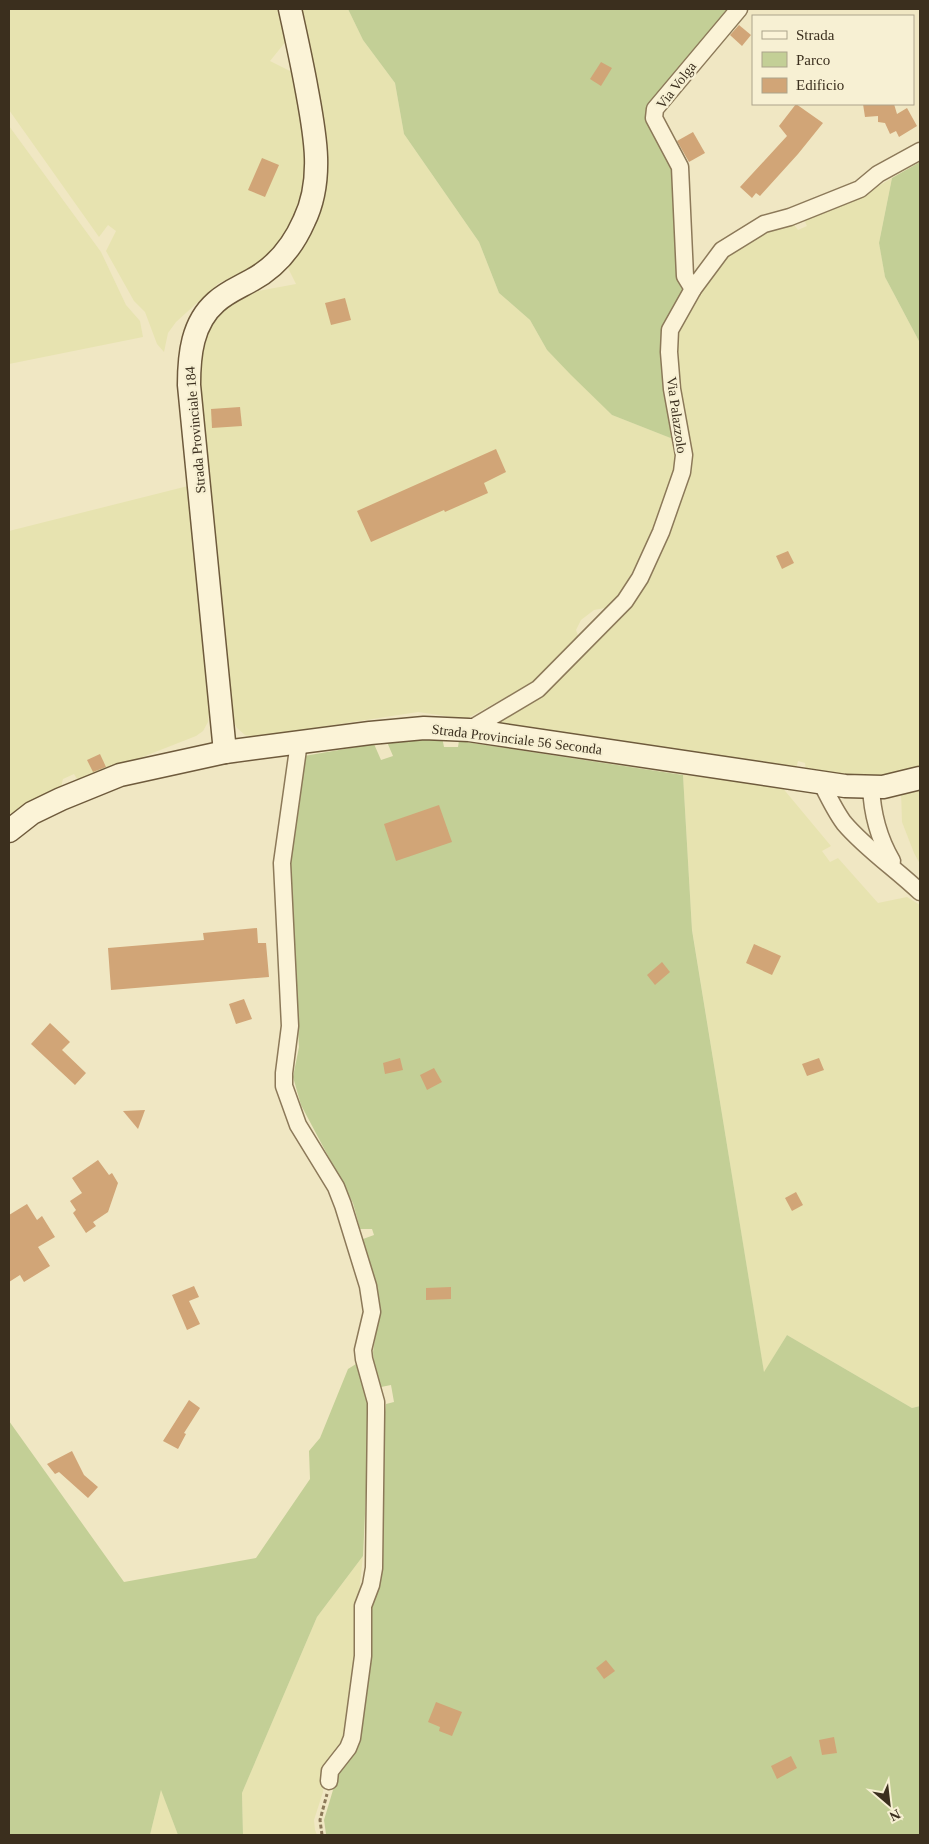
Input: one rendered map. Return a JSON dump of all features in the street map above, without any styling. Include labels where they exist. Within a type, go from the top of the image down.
[{"type":"street","name":"Strada Provinciale 184","points":[[225,752],[189,385],[189,358],[193,338],[206,313],[216,302],[269,269],[282,256],[294,241],[305,220],[312,199],[316,177],[317,154],[314,127],[290,9]]},
{"type":"street","name":"Via Volga","points":[[693,288],[685,276],[680,167],[654,118],[655,109],[739,9]]},
{"type":"street","name":"Via Palazzolo","points":[[469,730],[538,689],[625,601],[640,578],[661,532],[682,472],[684,456],[672,389],[668,352],[670,330],[693,288],[722,250],[764,224],[860,189],[878,174],[920,151]]},
{"type":"street","name":"Strada Provinciale 56 Seconda","points":[[9,831],[32,813],[120,775],[225,752],[424,728],[469,730],[845,786],[883,787],[920,778]]},
{"type":"street","points":[[299,742],[282,863],[290,1026],[284,1086],[298,1125],[336,1187],[344,1205],[368,1286],[372,1312],[364,1350],[364,1359],[376,1402],[374,1568],[371,1585],[363,1606],[363,1656],[355,1722],[352,1738],[330,1771],[329,1781]]},
{"type":"street","points":[[821,782],[844,822],[863,843],[897,870],[920,892]]},
{"type":"street","points":[[871,786],[875,824],[881,842],[897,870]]},
{"type":"path","points":[[322,1835],[320,1820],[328,1794],[329,1781]]},
{"type":"shaded area","points":[[9,9],[281,9],[287,40],[270,61],[294,73],[306,128],[305,173],[302,198],[295,217],[275,249],[256,266],[219,283],[176,322],[168,333],[164,352],[157,344],[145,312],[134,301],[106,251],[116,231],[108,225],[99,237],[9,110]]},
{"type":"shaded area","points":[[298,9],[348,9],[363,40],[395,83],[404,134],[479,242],[499,293],[530,320],[547,350],[612,415],[673,439],[676,456],[675,474],[653,534],[619,596],[610,607],[594,610],[581,620],[576,630],[579,638],[533,682],[466,719],[418,712],[255,737],[245,735],[237,728],[231,718],[199,383],[200,358],[205,338],[227,307],[258,291],[296,284],[288,268],[299,252],[320,210],[327,182],[324,133]]},
{"type":"shaded area","points":[[9,126],[101,252],[126,305],[140,321],[143,337],[9,364]]},
{"type":"shaded area","points":[[892,178],[879,243],[885,277],[920,343],[920,769],[900,775],[855,777],[806,770],[805,763],[798,761],[796,769],[495,725],[542,693],[614,625],[642,589],[689,442],[676,354],[678,334],[704,283],[727,255],[757,235],[791,221],[798,230],[807,226],[803,218],[850,203]]},
{"type":"shaded area","points":[[188,486],[209,713],[208,722],[203,731],[196,736],[79,782],[74,774],[63,779],[60,791],[9,814],[9,531]]},
{"type":"shaded area","points":[[683,775],[781,786],[831,846],[822,851],[830,862],[838,858],[878,903],[907,897],[920,905],[920,1406],[912,1408],[787,1335],[764,1373],[692,929]]},
{"type":"shaded area","points":[[920,787],[920,864],[902,822],[901,791]]},
{"type":"shaded area","points":[[363,1556],[357,1611],[358,1656],[345,1743],[324,1776],[323,1792],[314,1820],[317,1835],[243,1835],[242,1793],[317,1617]]},
{"type":"shaded area","points":[[161,1789],[178,1835],[150,1835]]},
{"type":"green space","points":[[348,9],[729,9],[648,104],[646,113],[673,169],[683,293],[664,326],[660,344],[665,392],[673,439],[612,415],[547,350],[530,320],[499,293],[479,242],[404,134],[395,83],[363,40]]},
{"type":"green space","points":[[920,162],[920,343],[885,277],[879,243],[892,178]]},
{"type":"green space","points":[[442,737],[444,747],[458,747],[459,741],[683,775],[692,930],[764,1372],[787,1335],[912,1408],[920,1406],[920,1835],[326,1834],[324,1820],[337,1768],[342,1762],[386,1404],[394,1402],[391,1385],[381,1387],[374,1369],[373,1352],[380,1304],[363,1239],[374,1235],[372,1229],[360,1229],[353,1203],[301,1105],[293,1077],[299,1047],[289,869],[304,756],[374,744],[381,760],[393,756],[387,742]]},
{"type":"green space","points":[[356,1364],[370,1409],[363,1556],[317,1617],[242,1793],[243,1835],[178,1835],[161,1790],[150,1835],[9,1835],[9,1421],[124,1582],[256,1558],[310,1479],[309,1451],[320,1438],[348,1369]]},
{"type":"building","points":[[739,25],[751,35],[742,46],[730,35]]},
{"type":"building","points":[[601,62],[612,68],[601,86],[590,79]]},
{"type":"building","points":[[795,105],[823,123],[760,196],[756,193],[752,198],[740,187],[787,136],[779,126]]},
{"type":"building","points":[[863,105],[894,105],[897,114],[907,108],[917,126],[899,137],[896,131],[890,134],[885,123],[878,122],[878,116],[865,117]]},
{"type":"building","points":[[693,132],[705,153],[689,162],[677,141]]},
{"type":"building","points":[[262,158],[279,165],[265,197],[248,190]]},
{"type":"building","points":[[345,298],[351,320],[331,325],[325,303]]},
{"type":"building","points":[[240,407],[242,426],[212,428],[211,409]]},
{"type":"building","points":[[496,449],[506,472],[484,483],[488,493],[371,542],[357,511]]},
{"type":"building","points":[[788,551],[794,563],[782,569],[776,556]]},
{"type":"building","points":[[100,754],[106,767],[93,772],[87,760]]},
{"type":"building","points":[[439,805],[452,842],[396,861],[384,824]]},
{"type":"building","points":[[257,928],[258,943],[266,943],[269,977],[111,990],[108,948],[204,940],[203,933]]},
{"type":"building","points":[[754,944],[781,956],[772,975],[746,963]]},
{"type":"building","points":[[662,962],[670,972],[655,985],[647,975]]},
{"type":"building","points":[[244,999],[252,1019],[236,1024],[229,1004]]},
{"type":"building","points":[[50,1023],[70,1042],[62,1050],[86,1073],[75,1085],[31,1044]]},
{"type":"building","points":[[400,1058],[403,1070],[385,1074],[383,1063]]},
{"type":"building","points":[[819,1058],[824,1070],[807,1076],[802,1064]]},
{"type":"building","points":[[434,1068],[442,1082],[427,1090],[420,1075]]},
{"type":"building","points":[[145,1110],[138,1129],[123,1111]]},
{"type":"building","points":[[98,1160],[109,1175],[112,1173],[118,1183],[108,1212],[93,1222],[96,1226],[86,1233],[73,1213],[76,1210],[70,1201],[82,1193],[72,1178]]},
{"type":"building","points":[[796,1192],[803,1205],[792,1211],[785,1198]]},
{"type":"building","points":[[27,1204],[37,1220],[42,1216],[55,1237],[38,1247],[50,1266],[24,1282],[20,1275],[9,1282],[9,1215]]},
{"type":"building","points":[[194,1286],[199,1297],[189,1301],[200,1324],[187,1330],[172,1295]]},
{"type":"building","points":[[451,1287],[451,1299],[426,1300],[426,1288]]},
{"type":"building","points":[[189,1400],[200,1408],[184,1433],[186,1434],[178,1449],[163,1441]]},
{"type":"building","points":[[72,1451],[84,1475],[98,1487],[88,1498],[59,1472],[55,1474],[47,1464]]},
{"type":"building","points":[[606,1660],[615,1671],[604,1679],[596,1668]]},
{"type":"building","points":[[436,1702],[462,1712],[452,1736],[439,1731],[440,1727],[428,1722]]},
{"type":"building","points":[[834,1737],[837,1753],[822,1755],[819,1740]]},
{"type":"building","points":[[791,1756],[797,1768],[777,1779],[771,1766]]}]
